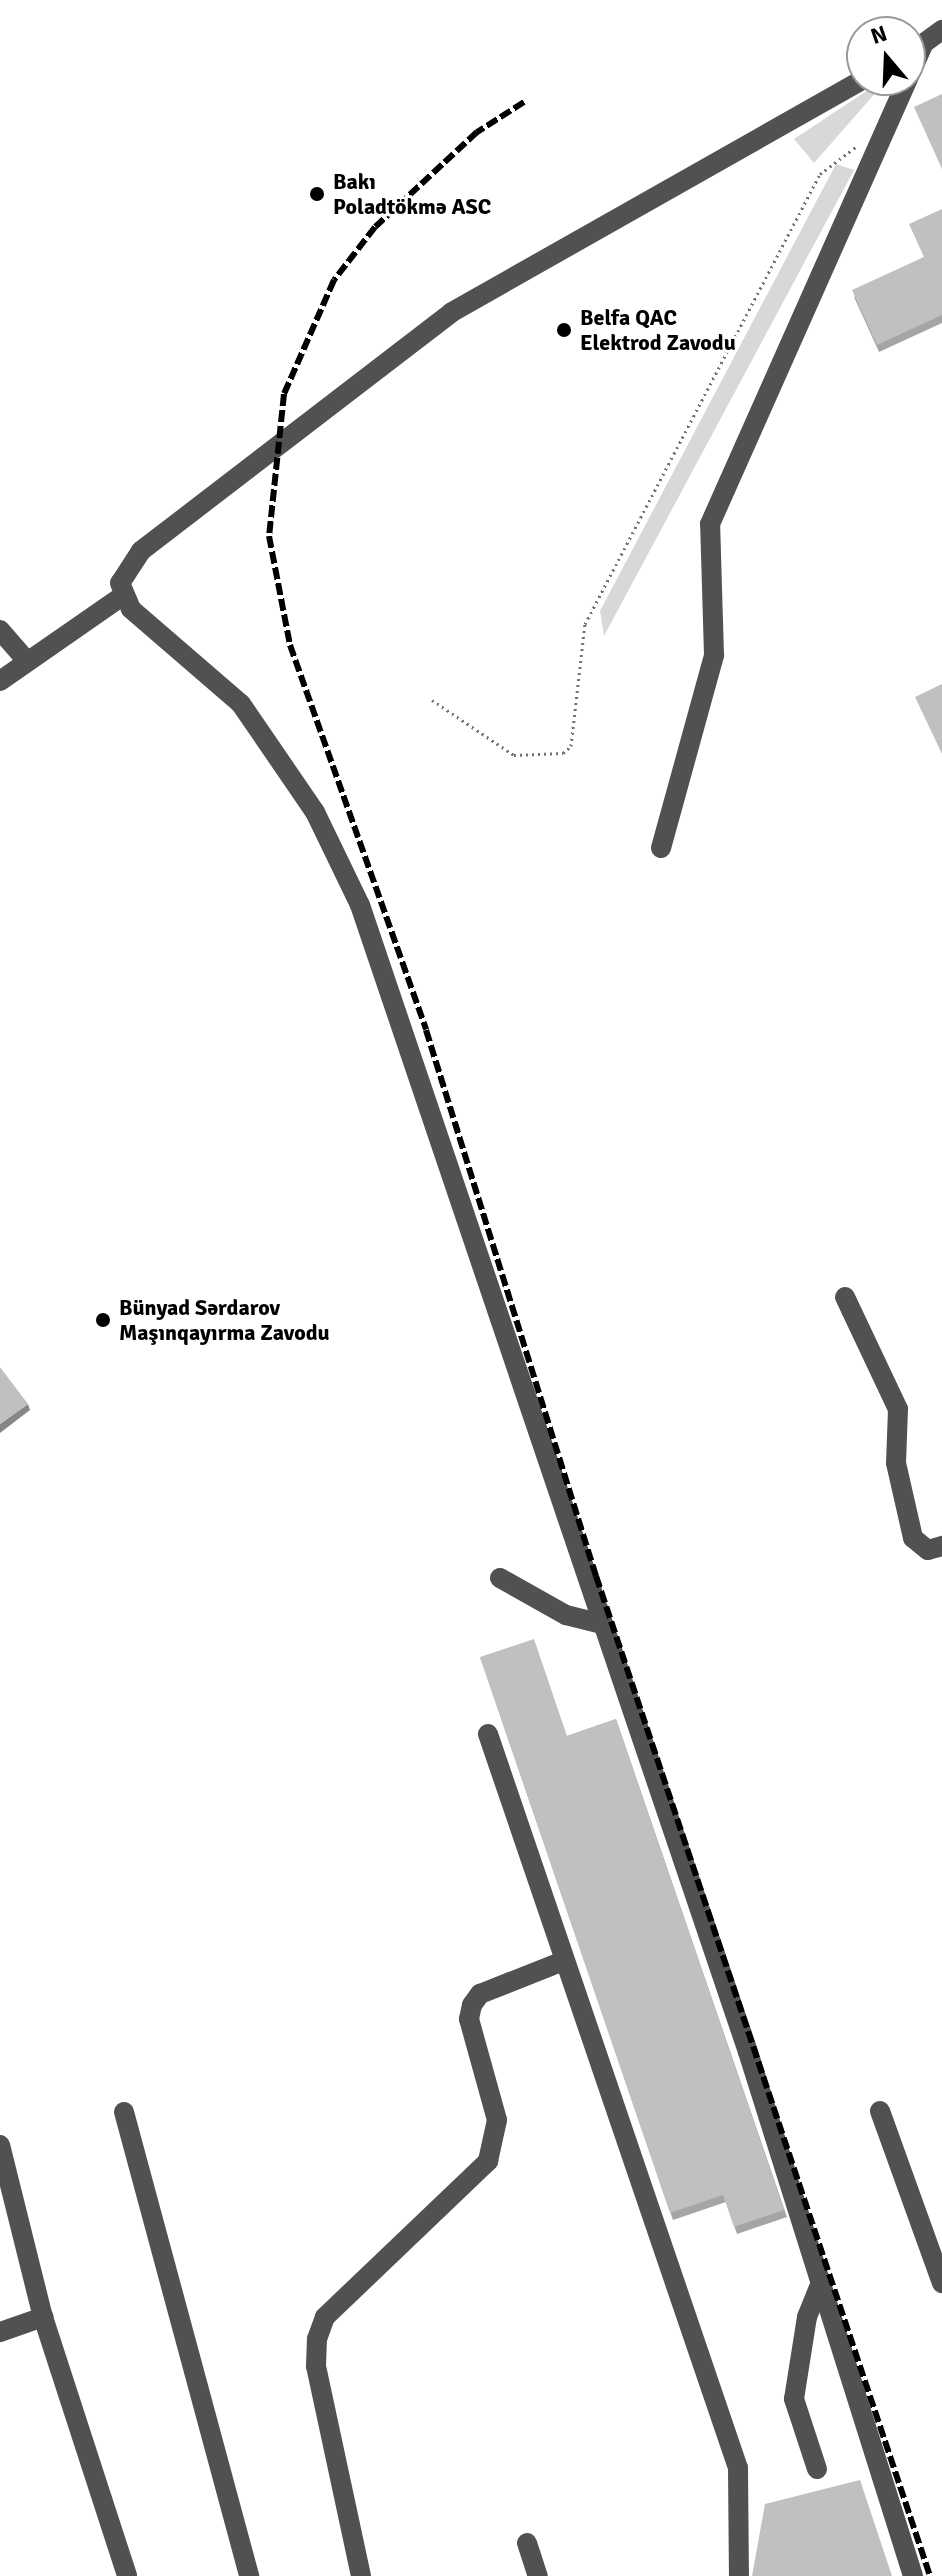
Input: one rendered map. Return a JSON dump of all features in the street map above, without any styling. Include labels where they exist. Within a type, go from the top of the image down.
[{"type":"street","points":[[926,44],[942,30]]},
{"type":"street","points":[[121,597],[124,570],[141,551],[451,313],[846,89]]},
{"type":"street","points":[[661,848],[714,655],[710,524],[760,402],[904,96]]},
{"type":"street","points":[[0,681],[26,660],[121,597]]},
{"type":"street","points":[[121,597],[241,704],[336,848],[419,1069],[599,1623],[748,2052],[819,2288],[913,2576]]},
{"type":"street","points":[[0,630],[26,660]]},
{"type":"street","points":[[845,1297],[898,1409],[896,1463],[913,1538],[928,1550],[942,1546]]},
{"type":"street","points":[[500,1578],[566,1615],[599,1623]]},
{"type":"street","points":[[488,1734],[561,1962],[738,2468],[739,2576]]},
{"type":"street","points":[[361,2576],[316,2366],[317,2339],[325,2317],[488,2161],[497,2120],[469,2019],[472,2005],[480,1994],[561,1962]]},
{"type":"street","points":[[880,2111],[942,2283]]},
{"type":"street","points":[[124,2112],[249,2576]]},
{"type":"street","points":[[0,2145],[7,2206],[127,2576]]},
{"type":"street","points":[[817,2469],[794,2399],[807,2317],[819,2288]]},
{"type":"street","points":[[0,2332],[43,2317]]},
{"type":"street","points":[[527,2543],[538,2576]]},
{"type":"path","points":[[432,700],[514,755],[563,753],[571,746],[579,644],[600,596],[820,174],[843,150],[887,136]]},
{"type":"shaded area","points":[[859,96],[873,96],[814,163],[794,139]]},
{"type":"shaded area","points":[[836,164],[854,170],[604,636],[600,611]]},
{"type":"building","points":[[942,94],[942,169],[914,107]]},
{"type":"building","points":[[942,209],[942,315],[877,345],[852,290],[924,257],[909,224]]},
{"type":"building","points":[[942,684],[942,754],[915,697]]},
{"type":"building","points":[[0,1367],[28,1404],[0,1424]]},
{"type":"building","points":[[534,1639],[567,1736],[616,1719],[784,2210],[734,2227],[723,2195],[670,2213],[480,1657]]},
{"type":"building","points":[[860,2480],[892,2576],[752,2576],[765,2504]]},
{"type":"railway","points":[[524,102],[477,132],[375,227],[334,280],[284,394],[269,536],[290,645],[426,1030],[596,1576],[930,2576]]},
{"type":"place","name":"Bakı Poladtökmə ASC","points":[[317,194]]},
{"type":"place","name":"Belfa QAC Elektrod Zavodu","points":[[564,330]]},
{"type":"place","name":"Bünyad Sərdarov Maşınqayırma Zavodu","points":[[103,1320]]}]
